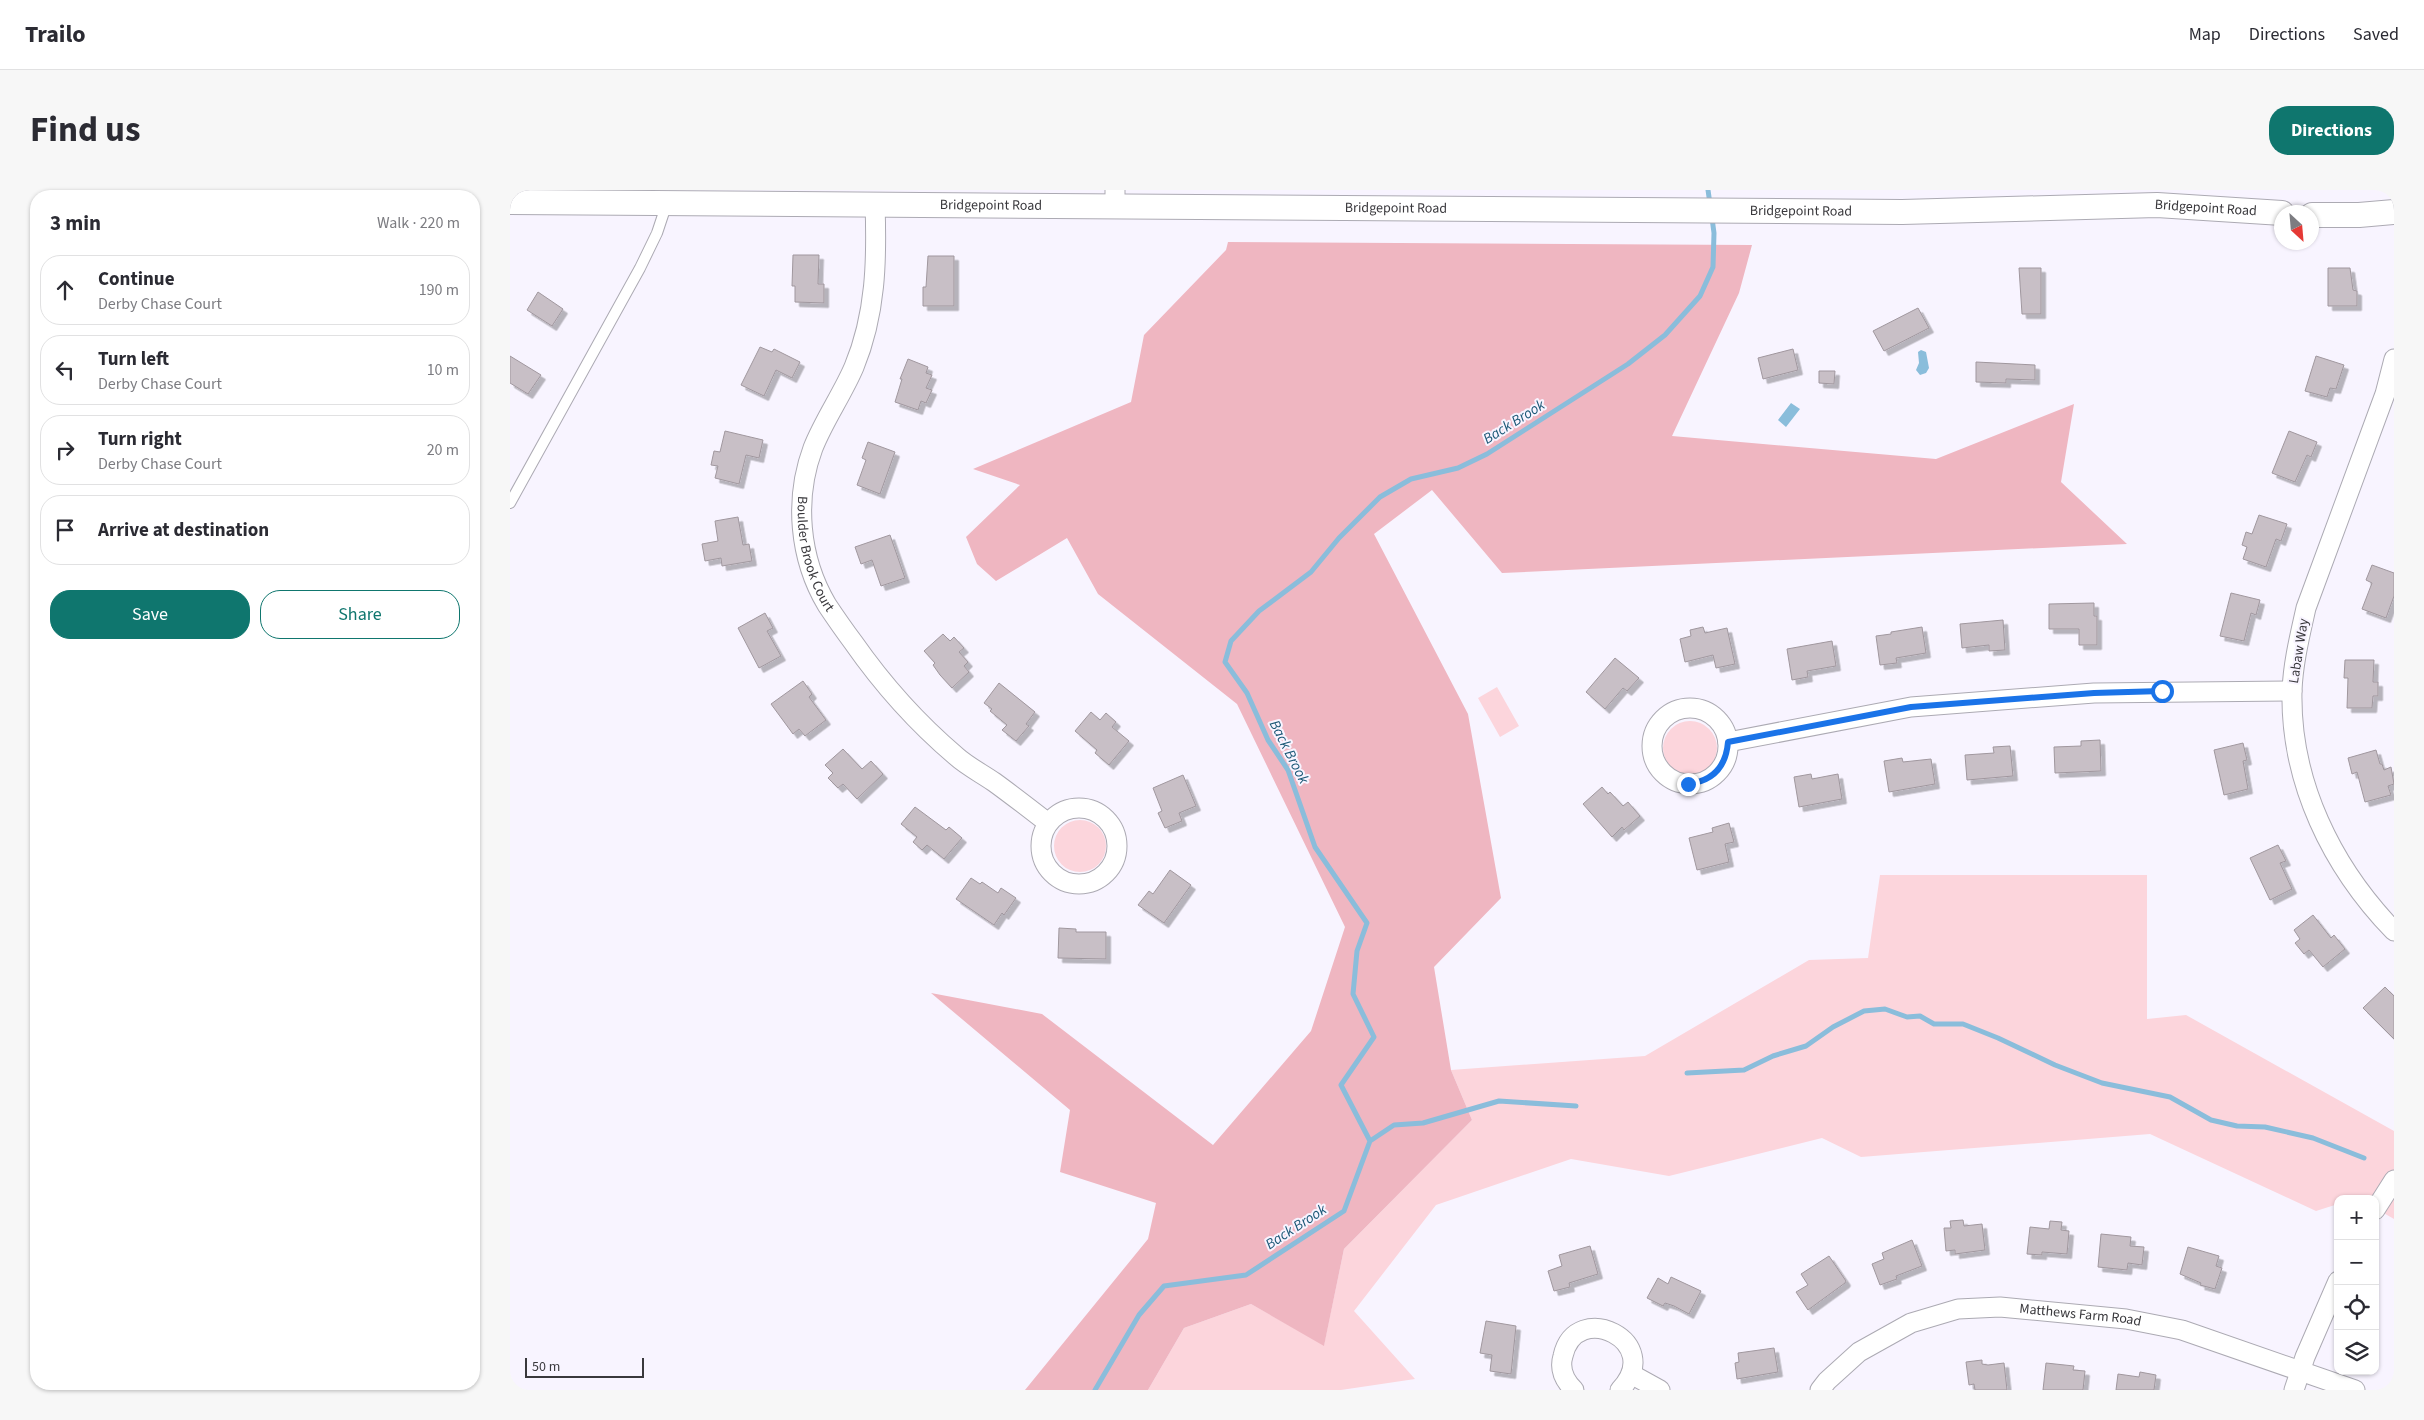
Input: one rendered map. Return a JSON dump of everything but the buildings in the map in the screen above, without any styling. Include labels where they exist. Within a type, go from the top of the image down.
[{"type":"street","name":"Bridgepoint Road","points":[[524,198],[668,202],[876,204],[1115,198],[1685,210],[1902,212],[2157,206],[2274,213]]},
{"type":"street","name":"Boulder Brook Court","points":[[876,204],[877,263],[872,304],[854,366],[813,448],[806,474],[800,511],[811,572],[832,612],[871,668],[911,716],[958,758],[994,782],[1048,823]]},
{"type":"street","points":[[2319,214],[2359,215],[2394,212]]},
{"type":"street","name":"Labaw Way","points":[[2394,359],[2389,396],[2306,608],[2299,638],[2292,691],[2296,737],[2304,777],[2324,833],[2357,889],[2394,931]]},
{"type":"street","points":[[1728,742],[1911,707],[2094,693],[2292,691]]},
{"type":"street","points":[[1684,708],[1697,708],[1708,712],[1718,720],[1725,730],[1728,742],[1727,755],[1722,767],[1713,776],[1701,782],[1688,784],[1676,782],[1665,775],[1656,765],[1651,743],[1659,724],[1672,711],[1684,708]]},
{"type":"street","points":[[1081,807],[1094,810],[1104,816],[1117,838],[1117,851],[1113,863],[1095,881],[1076,884],[1058,878],[1049,870],[1041,853],[1042,834],[1048,823],[1057,814],[1068,809],[1081,807]]},
{"type":"street","points":[[2379,1204],[2394,1180]]},
{"type":"street","points":[[2294,1390],[2300,1371],[2336,1285]]},
{"type":"street","name":"Matthews Farm Road","points":[[1820,1390],[1827,1381],[1859,1352],[1911,1324],[1958,1309],[1983,1308],[2048,1312],[2160,1325],[2203,1336],[2355,1390]]},
{"type":"street","points":[[1574,1390],[1567,1383],[1562,1372],[1561,1361],[1564,1350],[1570,1340],[1580,1332],[1591,1328],[1603,1328],[1614,1332],[1624,1340],[1630,1350],[1631,1374],[1620,1390]]},
{"type":"street","points":[[1631,1374],[1660,1390]]},
{"type":"lane","points":[[510,503],[640,268],[657,233],[668,202]]},
{"type":"shaded area","points":[[1228,242],[1752,245],[1739,293],[1672,436],[1936,459],[2074,404],[2061,482],[2127,544],[1502,573],[1432,490],[1374,534],[1468,714],[1501,898],[1434,967],[1451,1070],[1472,1120],[1344,1249],[1324,1346],[1251,1304],[1184,1328],[1148,1390],[1025,1390],[1148,1239],[1156,1203],[1060,1172],[1070,1110],[931,993],[1042,1014],[1213,1145],[1311,1031],[1345,927],[1237,704],[1098,594],[1067,538],[996,581],[977,564],[966,537],[1020,485],[973,469],[1131,402],[1144,335],[1226,250]]},
{"type":"shaded area","points":[[1497,687],[1519,726],[1500,737],[1478,698]]},
{"type":"shaded area","points":[[1690,721],[1700,723],[1709,729],[1715,738],[1717,748],[1715,758],[1709,767],[1700,773],[1690,775],[1680,773],[1671,767],[1665,758],[1663,748],[1665,738],[1671,729],[1680,723]]},
{"type":"shaded area","points":[[1080,820],[1090,822],[1098,828],[1104,836],[1106,846],[1104,856],[1098,864],[1090,870],[1080,872],[1070,870],[1062,864],[1056,856],[1054,846],[1056,836],[1062,828],[1070,822]]},
{"type":"shaded area","points":[[1880,875],[2147,875],[2147,1019],[2186,1015],[2394,1131],[2394,1219],[2379,1210],[2379,1195],[2334,1195],[2334,1205],[2316,1211],[2150,1134],[1861,1157],[1822,1138],[1669,1176],[1571,1159],[1436,1205],[1354,1311],[1415,1379],[1341,1390],[1148,1390],[1184,1328],[1251,1304],[1324,1345],[1344,1249],[1472,1120],[1451,1070],[1645,1056],[1809,960],[1868,958]]},
{"type":"water","points":[[1921,350],[1926,352],[1929,368],[1926,373],[1920,375],[1916,370],[1919,363],[1918,352]]},
{"type":"water","points":[[1791,403],[1800,409],[1786,427],[1778,420]]},
{"type":"waterway","name":"Back Brook","points":[[1708,190],[1710,204]]},
{"type":"waterway","name":"Back Brook","points":[[1095,1390],[1139,1315],[1164,1286],[1246,1275],[1344,1211],[1370,1141],[1341,1085],[1374,1037],[1353,994],[1357,951],[1367,923],[1315,847],[1288,770],[1268,740],[1247,693],[1225,662],[1231,641],[1259,611],[1311,572],[1339,538],[1380,497],[1411,479],[1458,468],[1487,454],[1628,364],[1665,335],[1700,296],[1713,267],[1714,233],[1712,218]]},
{"type":"waterway","points":[[1687,1073],[1744,1070],[1773,1056],[1806,1046],[1833,1027],[1864,1011],[1885,1009],[1907,1017],[1920,1016],[1934,1024],[1963,1024],[2055,1065],[2102,1083],[2170,1097],[2211,1120],[2237,1126],[2265,1127],[2313,1138],[2364,1158]]},
{"type":"waterway","points":[[1370,1141],[1394,1125],[1423,1123],[1499,1101],[1576,1106]]},
{"type":"route","points":[[1688,784],[1701,782],[1713,776],[1722,767],[1727,755],[1728,742],[1911,707],[2094,693],[2162,691]]}]
